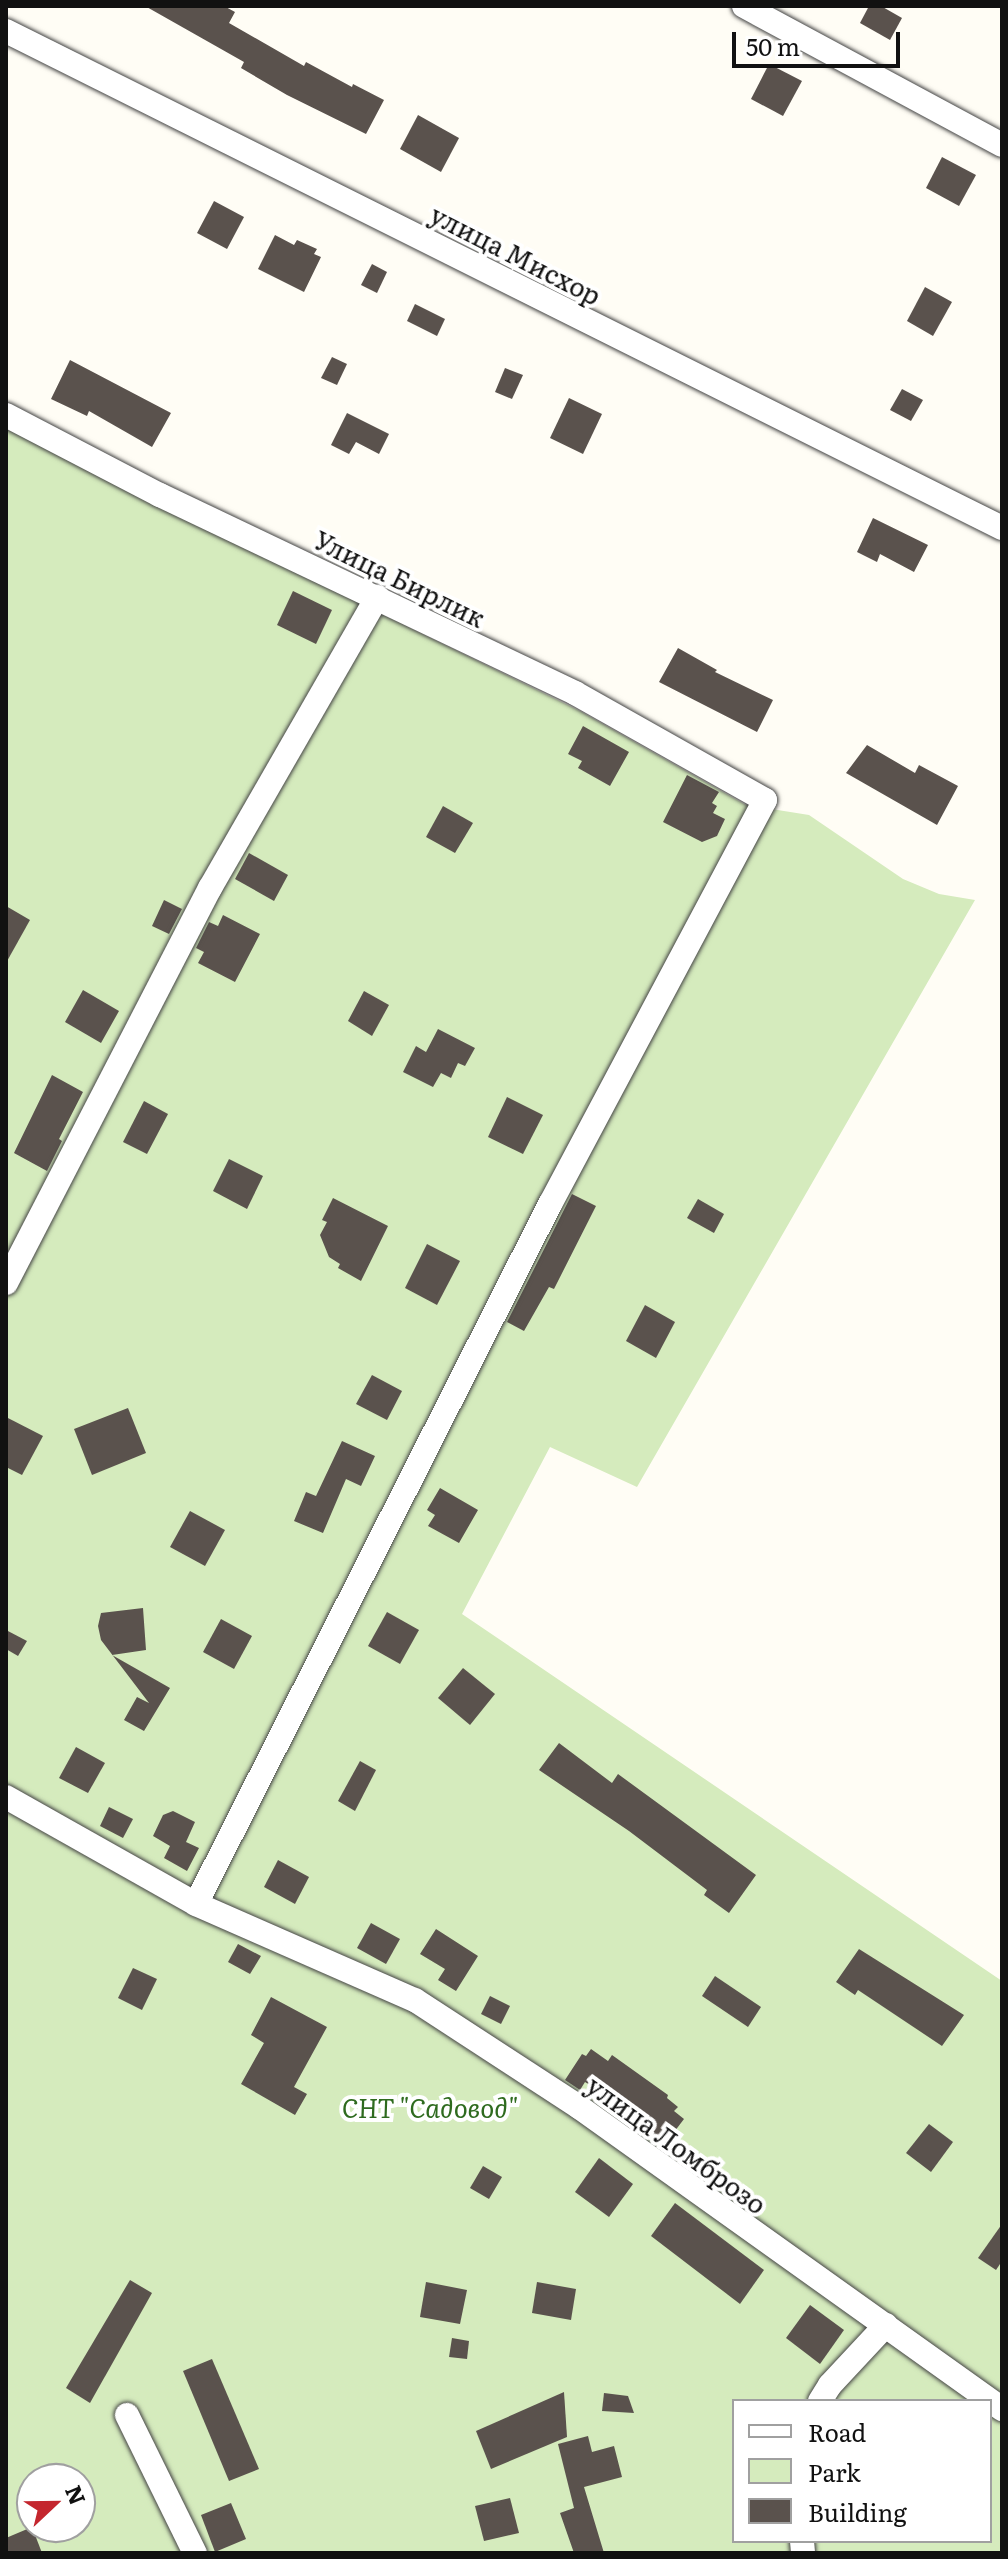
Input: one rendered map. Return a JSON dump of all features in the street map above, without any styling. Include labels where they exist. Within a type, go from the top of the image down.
[{"type":"street","points":[[744,6],[1002,145]]},
{"type":"street","name":"улица Мисхор","points":[[6,31],[1002,528]]},
{"type":"street","name":"Улица Бирлик","points":[[6,415],[160,495],[575,693],[765,800],[550,1204],[196,1904]]},
{"type":"street","points":[[6,1283],[210,888],[377,597]]},
{"type":"street","name":"улица Ломброзо","points":[[6,1797],[196,1904],[415,2000],[579,2107],[691,2190],[988,2399]]},
{"type":"street","points":[[821,2399],[830,2385],[886,2325]]},
{"type":"street","points":[[127,2415],[195,2553]]},
{"type":"green space","name":"СНТ \"Садовод\"","points":[[6,422],[165,508],[580,711],[746,805],[809,815],[903,879],[939,894],[975,900],[637,1487],[550,1447],[462,1614],[1002,1981],[1002,2553],[6,2553]]},
{"type":"building","points":[[145,6],[224,6],[235,12],[229,23],[304,66],[306,62],[384,100],[366,134],[287,95],[241,68],[244,62]]},
{"type":"building","points":[[869,6],[881,6],[902,18],[890,40],[860,23]]},
{"type":"building","points":[[769,64],[802,81],[783,116],[751,99]]},
{"type":"building","points":[[418,115],[459,138],[441,172],[400,149]]},
{"type":"building","points":[[942,157],[976,175],[959,206],[926,188]]},
{"type":"building","points":[[214,201],[244,217],[227,249],[197,233]]},
{"type":"building","points":[[275,235],[294,245],[297,240],[317,249],[314,254],[321,257],[304,292],[258,269]]},
{"type":"building","points":[[372,264],[387,272],[377,293],[361,285]]},
{"type":"building","points":[[925,287],[952,302],[933,336],[907,321]]},
{"type":"building","points":[[415,304],[445,319],[437,336],[407,321]]},
{"type":"building","points":[[332,357],[347,364],[337,385],[321,378]]},
{"type":"building","points":[[70,360],[171,413],[152,447],[89,411],[87,416],[51,399]]},
{"type":"building","points":[[505,368],[523,375],[512,399],[495,392]]},
{"type":"building","points":[[902,389],[923,400],[911,421],[890,410]]},
{"type":"building","points":[[569,398],[602,414],[583,454],[550,438]]},
{"type":"building","points":[[347,413],[389,434],[379,454],[356,442],[349,454],[331,445]]},
{"type":"building","points":[[873,518],[928,545],[914,572],[880,554],[877,562],[857,552]]},
{"type":"building","points":[[293,591],[332,610],[316,644],[277,625]]},
{"type":"building","points":[[678,648],[717,670],[715,672],[773,700],[757,732],[659,682]]},
{"type":"building","points":[[583,726],[629,752],[610,786],[578,768],[582,761],[568,754]]},
{"type":"building","points":[[867,745],[915,773],[919,765],[958,786],[937,825],[846,773]]},
{"type":"building","points":[[687,775],[719,792],[712,803],[717,806],[713,813],[725,819],[717,836],[702,842],[663,822]]},
{"type":"building","points":[[443,806],[473,823],[455,853],[426,837]]},
{"type":"building","points":[[249,853],[288,875],[274,901],[235,879]]},
{"type":"building","points":[[164,900],[182,909],[169,934],[152,926]]},
{"type":"building","points":[[6,906],[30,920],[6,963]]},
{"type":"building","points":[[223,915],[260,934],[235,982],[198,963],[204,952],[196,948],[209,922],[218,926]]},
{"type":"building","points":[[83,990],[119,1011],[101,1043],[65,1022]]},
{"type":"building","points":[[364,991],[389,1005],[372,1036],[348,1021]]},
{"type":"building","points":[[438,1029],[475,1048],[465,1066],[458,1063],[451,1078],[441,1073],[433,1087],[403,1072],[416,1046],[426,1052]]},
{"type":"building","points":[[52,1075],[83,1092],[47,1171],[14,1153]]},
{"type":"building","points":[[507,1097],[543,1115],[523,1154],[488,1137]]},
{"type":"building","points":[[144,1101],[168,1114],[147,1154],[123,1142]]},
{"type":"building","points":[[229,1159],[263,1176],[247,1209],[213,1191]]},
{"type":"building","points":[[572,1194],[596,1206],[554,1289],[549,1287],[524,1331],[507,1322]]},
{"type":"building","points":[[333,1198],[388,1226],[361,1281],[338,1268],[340,1264],[329,1257],[320,1235],[327,1222],[322,1220]]},
{"type":"building","points":[[698,1199],[724,1214],[714,1233],[687,1218]]},
{"type":"building","points":[[427,1244],[460,1261],[437,1305],[405,1288]]},
{"type":"building","points":[[645,1305],[675,1322],[656,1358],[626,1341]]},
{"type":"building","points":[[372,1375],[402,1391],[387,1420],[356,1404]]},
{"type":"building","points":[[128,1408],[146,1453],[92,1475],[74,1429]]},
{"type":"building","points":[[6,1417],[43,1436],[22,1475],[6,1467]]},
{"type":"building","points":[[342,1441],[375,1456],[361,1486],[346,1479],[323,1533],[294,1521],[306,1492],[316,1496]]},
{"type":"building","points":[[440,1488],[478,1510],[459,1543],[428,1526],[435,1515],[427,1510]]},
{"type":"building","points":[[190,1511],[225,1530],[205,1566],[170,1547]]},
{"type":"building","points":[[143,1608],[146,1650],[112,1655],[101,1640],[98,1626],[101,1613]]},
{"type":"building","points":[[387,1612],[419,1630],[400,1664],[368,1646]]},
{"type":"building","points":[[221,1619],[252,1636],[234,1669],[203,1652]]},
{"type":"building","points":[[6,1630],[27,1641],[18,1656],[6,1649]]},
{"type":"building","points":[[113,1655],[170,1688],[144,1731],[124,1720],[137,1697],[149,1703]]},
{"type":"building","points":[[463,1668],[495,1694],[470,1725],[438,1698]]},
{"type":"building","points":[[559,1743],[612,1783],[618,1774],[756,1875],[729,1913],[704,1895],[707,1890],[629,1831],[539,1770]]},
{"type":"building","points":[[76,1747],[105,1763],[88,1793],[59,1778]]},
{"type":"building","points":[[360,1761],[376,1770],[355,1811],[338,1801]]},
{"type":"building","points":[[109,1807],[133,1819],[123,1838],[100,1826]]},
{"type":"building","points":[[173,1811],[195,1822],[186,1842],[199,1848],[187,1871],[164,1858],[170,1846],[153,1836],[163,1815]]},
{"type":"building","points":[[278,1860],[309,1877],[295,1904],[264,1887]]},
{"type":"building","points":[[371,1923],[400,1939],[386,1964],[357,1948]]},
{"type":"building","points":[[436,1929],[478,1956],[456,1991],[438,1980],[445,1969],[420,1954]]},
{"type":"building","points":[[238,1944],[261,1956],[250,1974],[228,1962]]},
{"type":"building","points":[[859,1949],[964,2015],[942,2046],[858,1990],[855,1995],[836,1982]]},
{"type":"building","points":[[133,1968],[157,1979],[142,2010],[118,1998]]},
{"type":"building","points":[[715,1976],[761,2007],[748,2027],[702,1996]]},
{"type":"building","points":[[490,1996],[510,2006],[501,2024],[481,2014]]},
{"type":"building","points":[[271,1997],[327,2027],[294,2087],[307,2094],[295,2115],[241,2084],[264,2043],[251,2035]]},
{"type":"building","points":[[591,2049],[608,2061],[612,2055],[668,2095],[667,2098],[678,2107],[674,2111],[684,2119],[662,2148],[644,2135],[653,2122],[606,2087],[602,2093],[585,2082],[580,2090],[565,2080],[582,2054],[586,2056]]},
{"type":"building","points":[[929,2124],[953,2142],[931,2172],[906,2153]]},
{"type":"building","points":[[599,2158],[633,2184],[609,2217],[575,2192]]},
{"type":"building","points":[[483,2166],[502,2177],[489,2199],[470,2188]]},
{"type":"building","points":[[675,2203],[764,2270],[740,2304],[651,2236]]},
{"type":"building","points":[[1002,2224],[1002,2261],[996,2270],[978,2258]]},
{"type":"building","points":[[130,2280],[152,2293],[90,2403],[66,2388]]},
{"type":"building","points":[[426,2282],[467,2290],[460,2324],[420,2317]]},
{"type":"building","points":[[537,2282],[576,2289],[571,2320],[532,2313]]},
{"type":"building","points":[[810,2305],[844,2330],[820,2364],[786,2338]]},
{"type":"building","points":[[452,2338],[469,2341],[467,2359],[449,2357]]},
{"type":"building","points":[[212,2359],[259,2469],[229,2481],[183,2371]]},
{"type":"building","points":[[564,2392],[567,2437],[491,2469],[476,2431]]},
{"type":"building","points":[[604,2393],[628,2396],[634,2413],[602,2411]]},
{"type":"building","points":[[588,2436],[592,2452],[614,2446],[622,2477],[584,2487],[604,2553],[574,2553],[560,2513],[574,2508],[558,2444]]},
{"type":"building","points":[[510,2498],[519,2533],[484,2541],[475,2506]]},
{"type":"building","points":[[231,2503],[246,2539],[215,2552],[201,2515]]},
{"type":"building","points":[[16,2534],[16,2543],[38,2543],[42,2553],[6,2553],[6,2538]]}]
